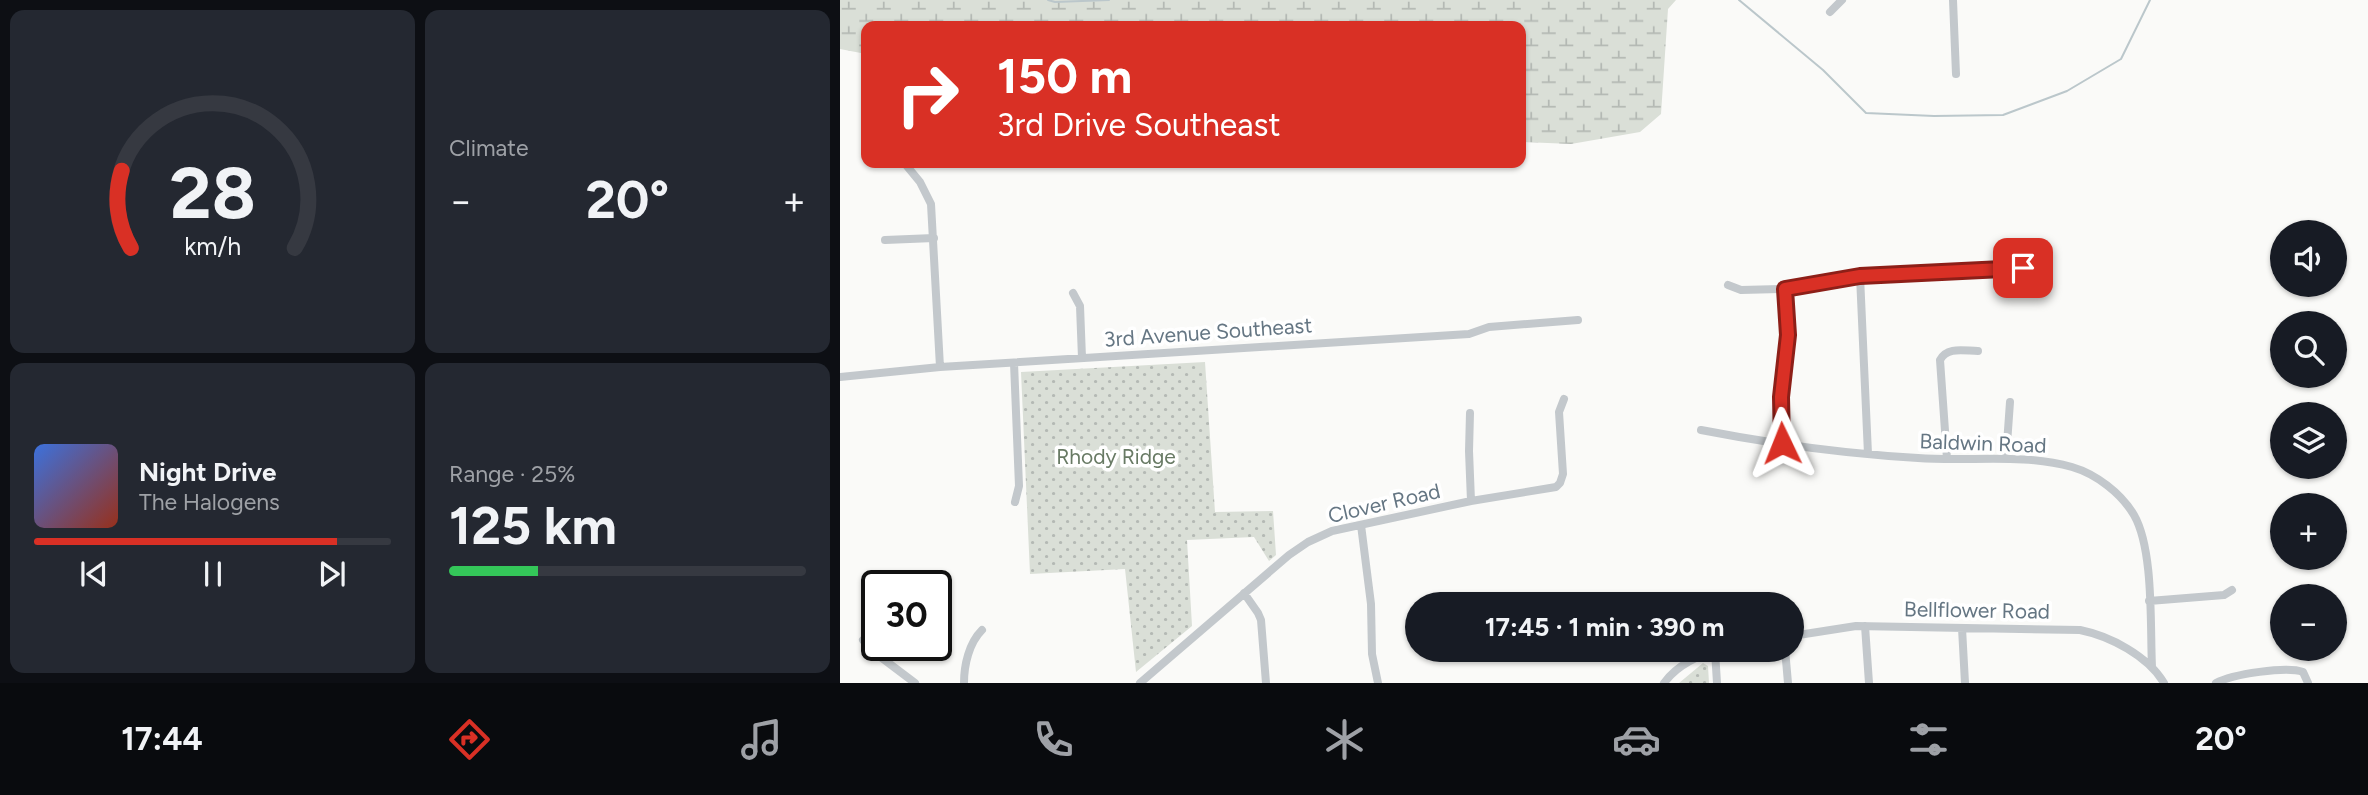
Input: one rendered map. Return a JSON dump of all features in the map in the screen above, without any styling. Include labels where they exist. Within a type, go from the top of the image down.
[{"type":"street","points":[[1830,12],[1842,0]]},
{"type":"street","points":[[1953,0],[1956,74]]},
{"type":"street","points":[[908,168],[920,182],[931,204],[940,367]]},
{"type":"street","points":[[885,240],[934,238]]},
{"type":"street","points":[[1728,285],[1741,290],[1785,289],[1860,276],[2023,268]]},
{"type":"street","points":[[1860,276],[1868,454]]},
{"type":"street","points":[[1782,443],[1781,397],[1788,335],[1785,289]]},
{"type":"street","points":[[1073,293],[1080,306],[1082,358]]},
{"type":"street","name":"3rd Avenue Southeast","points":[[840,377],[940,367],[1469,334],[1489,327],[1578,320]]},
{"type":"street","points":[[1947,458],[1940,360],[1948,351],[1978,351]]},
{"type":"street","points":[[1014,363],[1018,486],[1015,502]]},
{"type":"street","name":"Clover Road","points":[[1140,683],[1308,542],[1332,531],[1472,501],[1552,488],[1560,483],[1563,474],[1559,412],[1564,399]]},
{"type":"street","points":[[2006,458],[2010,402]]},
{"type":"street","points":[[1470,413],[1472,501]]},
{"type":"street","name":"Baldwin Road","points":[[1702,430],[1868,454],[2006,458],[2053,463],[2082,470],[2121,498],[2134,514],[2143,536],[2150,601],[2152,667]]},
{"type":"street","points":[[1361,525],[1371,604],[1372,654],[1378,683]]},
{"type":"street","points":[[2150,601],[2224,594],[2232,590]]},
{"type":"street","points":[[1244,593],[1261,620],[1266,683]]},
{"type":"street","points":[[1865,626],[1869,683]]},
{"type":"street","name":"Bellflower Road","points":[[1804,634],[1865,626],[2080,630],[2104,638],[2152,667]]},
{"type":"street","points":[[1962,628],[1965,683]]},
{"type":"street","points":[[964,683],[972,642],[982,630]]},
{"type":"street","points":[[886,661],[915,683]]},
{"type":"street","points":[[1664,683],[1688,662]]},
{"type":"street","points":[[1717,683],[1718,662]]},
{"type":"street","points":[[1786,662],[1788,683]]},
{"type":"street","points":[[2152,667],[2164,683]]},
{"type":"street","points":[[2216,683],[2238,674],[2294,670],[2303,672],[2308,683]]},
{"type":"green space","points":[[840,0],[1676,0],[1668,9],[1661,114],[1640,132],[1571,144],[1526,142],[1526,21],[861,21],[861,53],[840,49]]},
{"type":"green space","name":"Rhody Ridge","points":[[1205,362],[1215,512],[1273,511],[1276,555],[1269,561],[1254,537],[1187,540],[1192,626],[1136,672],[1125,569],[1030,574],[1021,372]]},
{"type":"green space","points":[[1703,663],[1708,666],[1709,683],[1679,683]]},
{"type":"waterway","points":[[1048,0],[1109,0]]},
{"type":"waterway","points":[[1739,0],[1823,70],[1866,113],[1934,116],[2003,115],[2067,91],[2121,59],[2150,0]]},
{"type":"route","points":[[1782,443],[1781,397],[1788,335],[1785,289],[1860,276],[2023,268]]}]
